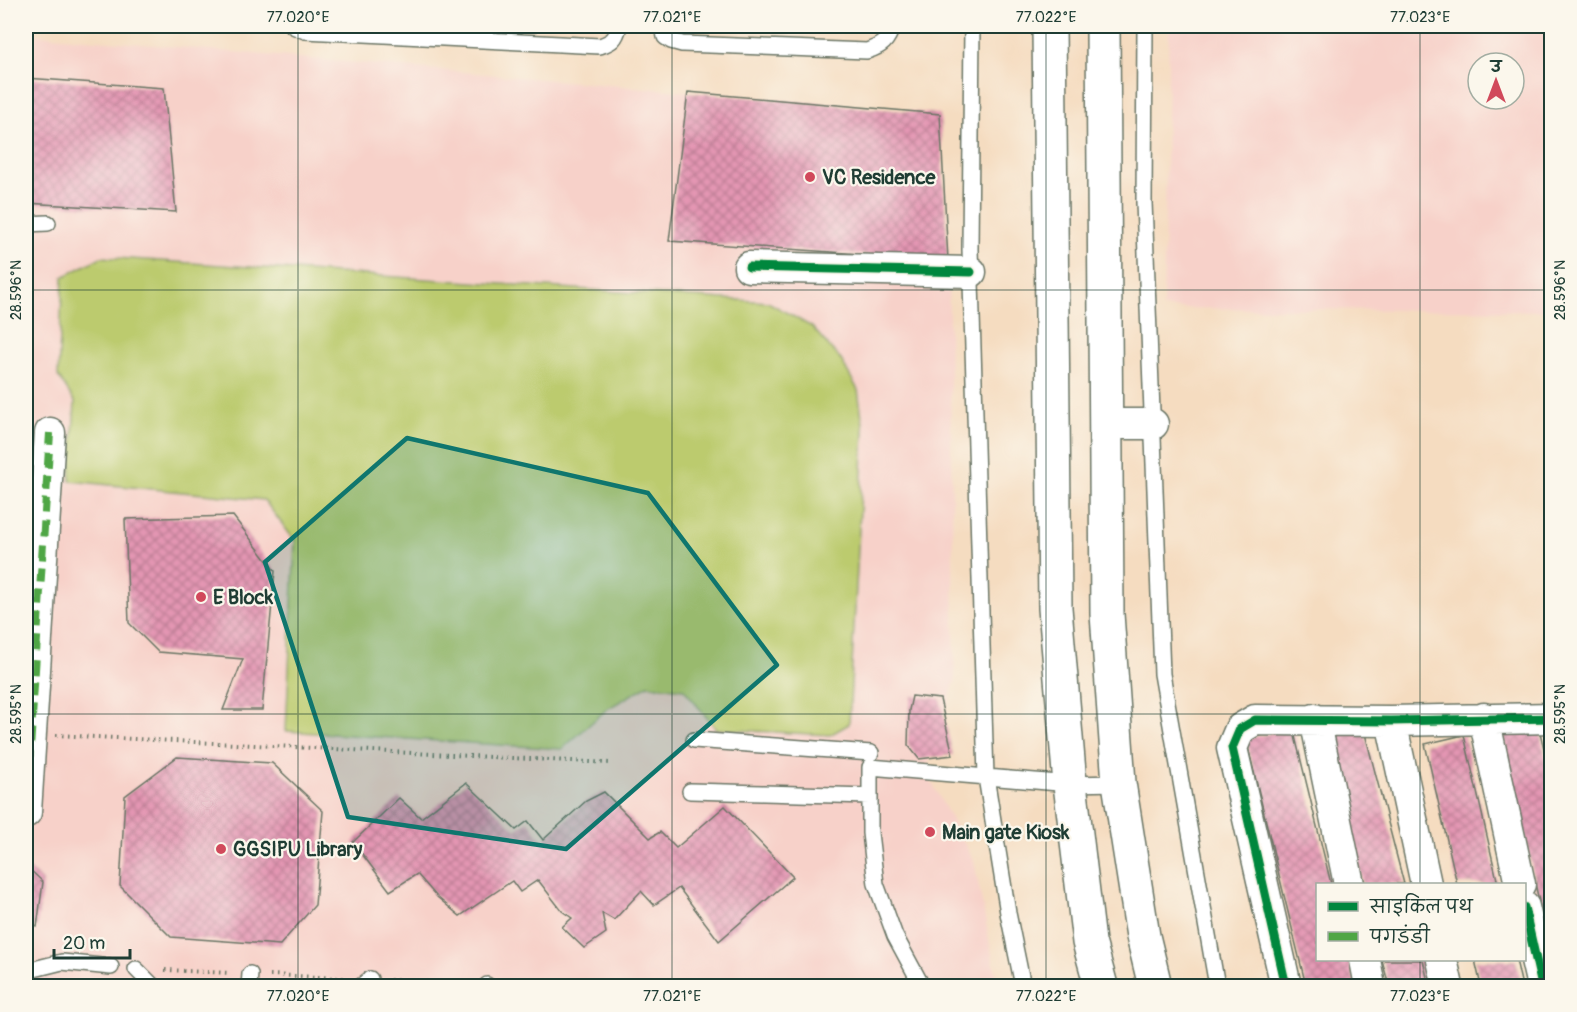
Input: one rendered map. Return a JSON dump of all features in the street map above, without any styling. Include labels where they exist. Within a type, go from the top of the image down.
[{"type":"main road","points":[[1049,26],[1055,608],[1070,784],[1089,942],[1101,987]]},
{"type":"main road","points":[[1103,26],[1107,614],[1119,783],[1143,936],[1155,987]]},
{"type":"street","points":[[749,267],[971,272]]},
{"type":"street","points":[[1105,424],[1153,424]]},
{"type":"street","points":[[26,812],[50,433]]},
{"type":"street","points":[[1484,718],[1520,883]]},
{"type":"street","points":[[1286,987],[1232,748],[1240,729],[1255,720],[1391,721],[1551,718]]},
{"type":"street","points":[[1315,719],[1349,883]]},
{"type":"street","points":[[1391,721],[1426,883]]},
{"type":"street","points":[[1526,916],[1542,987]]},
{"type":"street","points":[[1365,961],[1370,987]]},
{"type":"street","points":[[1442,961],[1448,987]]},
{"type":"lane","points":[[292,26],[305,31],[496,33],[600,46],[612,42],[619,26]]},
{"type":"lane","points":[[663,26],[665,38],[682,44],[867,51],[880,47],[888,40],[892,26]]},
{"type":"lane","points":[[972,26],[971,272],[986,777],[1008,914],[1023,987]]},
{"type":"lane","points":[[1145,26],[1144,202],[1162,674],[1217,987]]},
{"type":"lane","points":[[26,224],[48,223]]},
{"type":"lane","points":[[694,740],[871,753]]},
{"type":"lane","points":[[922,987],[895,936],[876,884],[870,833],[870,767],[1070,784],[1119,783]]},
{"type":"lane","points":[[690,791],[869,796]]},
{"type":"lane","points":[[26,971],[62,962],[111,967]]},
{"type":"lane","points":[[136,969],[153,987]]},
{"type":"path","points":[[32,733],[610,764]]},
{"type":"path","points":[[136,969],[249,980],[527,987]]},
{"type":"highlighted area","points":[[407,438],[648,493],[777,665],[566,849],[348,817],[265,562]]},
{"type":"shaded area","points":[[1169,26],[1551,26],[1551,311],[1163,308]]},
{"type":"shaded area","points":[[26,34],[940,114],[948,260],[955,681],[926,772],[974,861],[998,986],[26,986]]},
{"type":"green space","points":[[101,257],[768,302],[812,327],[841,360],[858,390],[864,431],[849,724],[830,735],[716,729],[684,689],[648,685],[607,709],[562,749],[286,731],[295,541],[264,500],[70,481],[75,402],[58,376],[63,277]]},
{"type":"building","points":[[26,78],[164,88],[176,212],[26,203]]},
{"type":"building","name":"VC Residence","points":[[688,92],[940,114],[948,260],[669,241]]},
{"type":"building","name":"E Block","points":[[233,516],[275,571],[262,710],[223,710],[243,659],[158,652],[129,623],[125,519]]},
{"type":"building","points":[[912,696],[940,699],[953,755],[919,759],[908,745],[909,710]]},
{"type":"building","points":[[1537,720],[1552,782],[1551,956],[1501,728]]},
{"type":"building","points":[[1362,722],[1404,883],[1363,883],[1324,732]]},
{"type":"building","points":[[1293,728],[1331,883],[1316,883],[1316,961],[1349,961],[1356,986],[1306,986],[1246,739]]},
{"type":"building","points":[[1464,735],[1498,883],[1457,883],[1425,744]]},
{"type":"building","name":"GGSIPU Library","points":[[177,757],[272,763],[323,811],[315,905],[280,945],[171,937],[120,886],[125,796]]},
{"type":"building","points":[[466,783],[516,830],[528,821],[543,840],[586,801],[604,792],[650,838],[660,832],[676,848],[725,806],[793,877],[719,941],[679,888],[654,905],[641,891],[614,920],[602,913],[606,933],[584,948],[562,927],[572,918],[562,911],[538,880],[520,892],[512,881],[460,916],[437,897],[417,874],[390,891],[353,842],[399,798],[421,818]]},
{"type":"building","points":[[26,866],[43,882],[37,927],[26,922]]},
{"type":"building","points":[[1382,961],[1423,961],[1429,986],[1389,986]]},
{"type":"building","points":[[1475,961],[1516,961],[1522,986],[1481,986]]},
{"type":"building","points":[[26,979],[63,982],[63,986],[26,986]]},
{"type":"marked path","points":[[26,812],[50,433]]},
{"type":"cycle path","points":[[749,267],[971,272]]},
{"type":"cycle path","points":[[1286,986],[1232,748],[1240,729],[1255,720],[1391,721],[1552,718]]},
{"type":"cycle path","points":[[1526,916],[1542,986]]},
{"type":"place","name":"VC Residence","points":[[810,177]]},
{"type":"place","name":"E Block","points":[[201,597]]},
{"type":"place","name":"Main gate Kiosk","points":[[930,832]]},
{"type":"place","name":"GGSIPU Library","points":[[221,849]]}]
